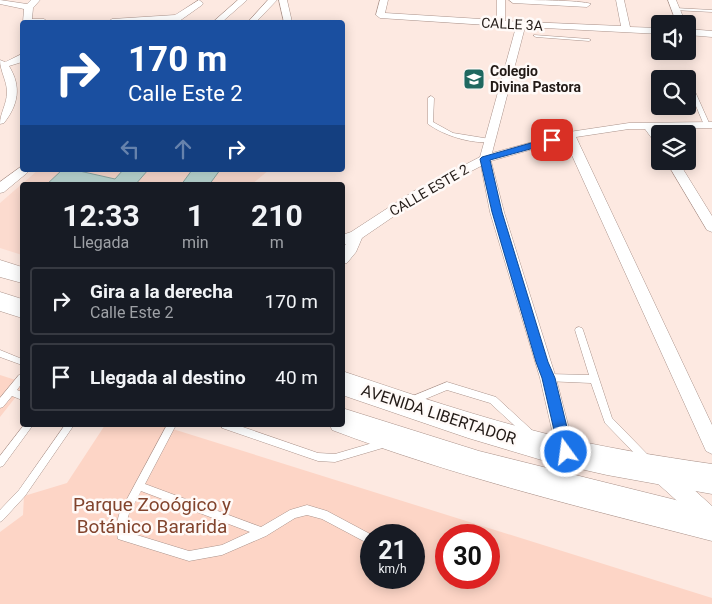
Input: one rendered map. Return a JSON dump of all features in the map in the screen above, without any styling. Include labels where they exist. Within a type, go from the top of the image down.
[{"type":"main road","points":[[0,268],[20,274]]},
{"type":"main road","points":[[0,301],[20,308]]},
{"type":"main road","name":"AVENIDA LIBERTADOR","points":[[345,384],[403,404],[555,449],[712,479]]},
{"type":"main road","points":[[345,422],[396,440],[546,485],[712,525]]},
{"type":"street","points":[[26,20],[29,7],[36,0]]},
{"type":"street","points":[[219,20],[243,0]]},
{"type":"street","points":[[254,20],[273,0]]},
{"type":"street","points":[[283,0],[288,20]]},
{"type":"street","name":"CALLE 3A","points":[[384,0],[380,15],[501,24],[651,31]]},
{"type":"street","points":[[501,0],[501,24]]},
{"type":"street","points":[[513,0],[587,4]]},
{"type":"street","points":[[620,0],[626,30]]},
{"type":"street","points":[[2,2],[29,7]]},
{"type":"street","points":[[176,20],[199,3]]},
{"type":"street","points":[[521,25],[485,159],[497,212],[548,378],[555,449]]},
{"type":"street","points":[[696,33],[712,34]]},
{"type":"street","points":[[0,121],[9,109],[14,89],[3,68],[20,60]]},
{"type":"street","points":[[648,125],[651,129]]},
{"type":"street","name":"CALLE ESTE 2","points":[[345,239],[356,235],[418,194],[485,159],[569,136],[648,125],[709,125]]},
{"type":"street","points":[[569,136],[712,445]]},
{"type":"street","points":[[678,170],[712,226]]},
{"type":"street","points":[[0,189],[21,172]]},
{"type":"street","name":"CALLE ESTE 2","points":[[345,255],[351,248],[356,235]]},
{"type":"street","points":[[658,470],[712,519]]},
{"type":"lane","points":[[674,4],[712,11]]},
{"type":"lane","points":[[559,27],[560,38]]},
{"type":"lane","points":[[536,36],[589,40]]},
{"type":"lane","points":[[431,98],[430,123],[440,131],[454,136],[490,141]]},
{"type":"lane","points":[[696,99],[709,125]]},
{"type":"lane","points":[[579,330],[608,420],[658,470]]},
{"type":"lane","points":[[0,353],[20,361]]},
{"type":"lane","points":[[548,378],[594,379]]},
{"type":"lane","points":[[0,404],[20,381]]},
{"type":"lane","points":[[11,392],[20,395]]},
{"type":"lane","points":[[0,463],[27,427]]},
{"type":"lane","points":[[0,517],[22,493],[69,427]]},
{"type":"lane","points":[[171,427],[123,515],[122,535],[189,556],[222,550],[262,532],[292,513],[307,510],[324,514],[360,534]]},
{"type":"lane","points":[[231,427],[318,457],[336,458],[396,440]]},
{"type":"lane","points":[[139,486],[262,532]]},
{"type":"shaded area","points":[[36,172],[267,172],[255,182],[24,182]]},
{"type":"shaded area","points":[[20,186],[20,254],[0,248],[0,203]]},
{"type":"green space","points":[[0,375],[20,381],[20,392],[0,417]]},
{"type":"green space","name":"Parque Zooógico y Botánico Bararida","points":[[104,427],[166,427],[476,524],[435,524],[435,589],[500,589],[500,532],[712,598],[712,604],[0,604],[0,532],[23,515],[24,496],[67,483]]},
{"type":"building","points":[[60,172],[84,172],[115,179],[121,172],[146,172],[138,182],[49,182]]},
{"type":"building","points":[[191,172],[219,172],[211,182],[183,182]]},
{"type":"place","name":"Colegio Divina Pastora","points":[[474,79]]},
{"type":"route","points":[[552,140],[485,159],[497,212],[548,378],[566,452]]}]
